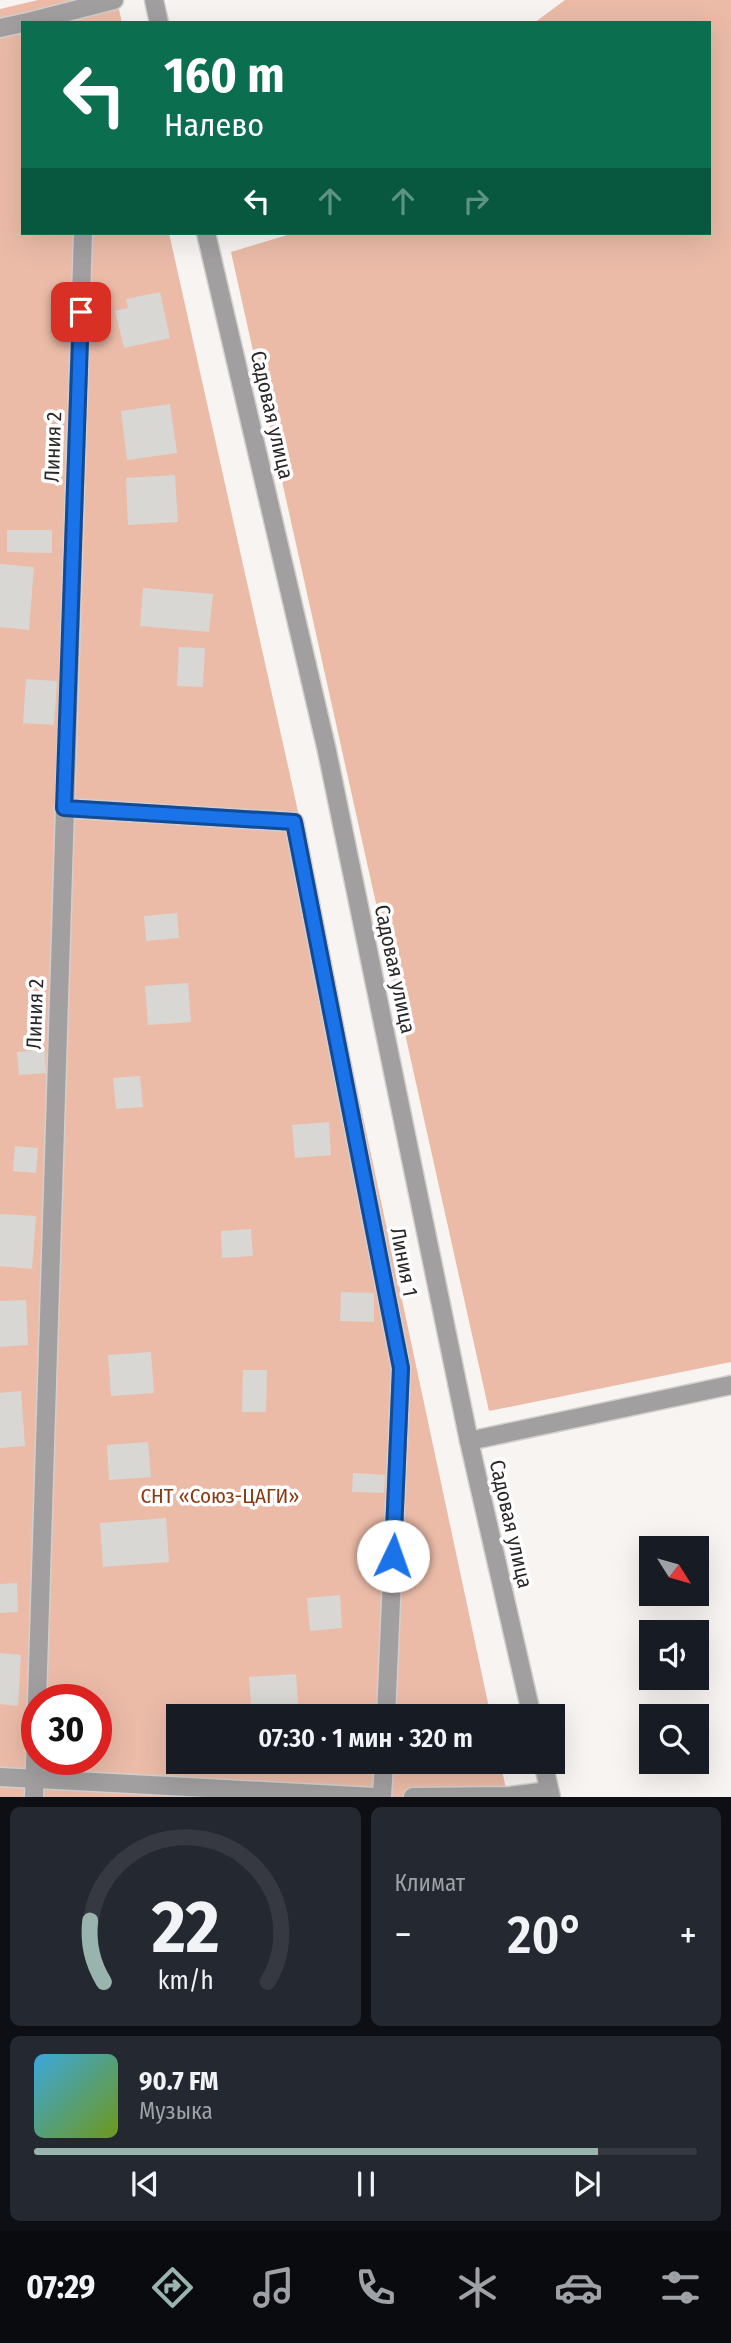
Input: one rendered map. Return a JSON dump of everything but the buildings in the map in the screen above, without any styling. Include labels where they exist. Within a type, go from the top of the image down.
[{"type":"street","points":[[40,21],[91,15],[114,0]]},
{"type":"street","points":[[154,0],[159,21]]},
{"type":"street","points":[[0,28],[21,23]]},
{"type":"street","name":"Линия 2","points":[[34,1797],[83,235]]},
{"type":"street","name":"Садовая улица","points":[[206,235],[327,751],[469,1441],[529,1704]]},
{"type":"street","name":"Линия 1","points":[[64,808],[294,822],[401,1368],[387,1704]]},
{"type":"street","points":[[469,1441],[731,1385]]},
{"type":"street","points":[[382,1797],[383,1774]]},
{"type":"street","points":[[413,1797],[550,1794],[546,1774]]},
{"type":"street","points":[[0,1777],[375,1797]]},
{"type":"green space","name":"СНТ «Союз-ЦАГИ»","points":[[38,0],[117,0],[122,21],[21,21],[21,235],[169,235],[292,784],[488,1704],[166,1704],[166,1774],[503,1774],[508,1797],[0,1797],[0,9]]},
{"type":"green space","points":[[565,0],[731,0],[731,1362],[489,1411],[231,252],[287,235],[711,235],[711,21],[537,21]]},
{"type":"route","points":[[81,312],[64,808],[294,822],[401,1368],[393,1556]]}]
